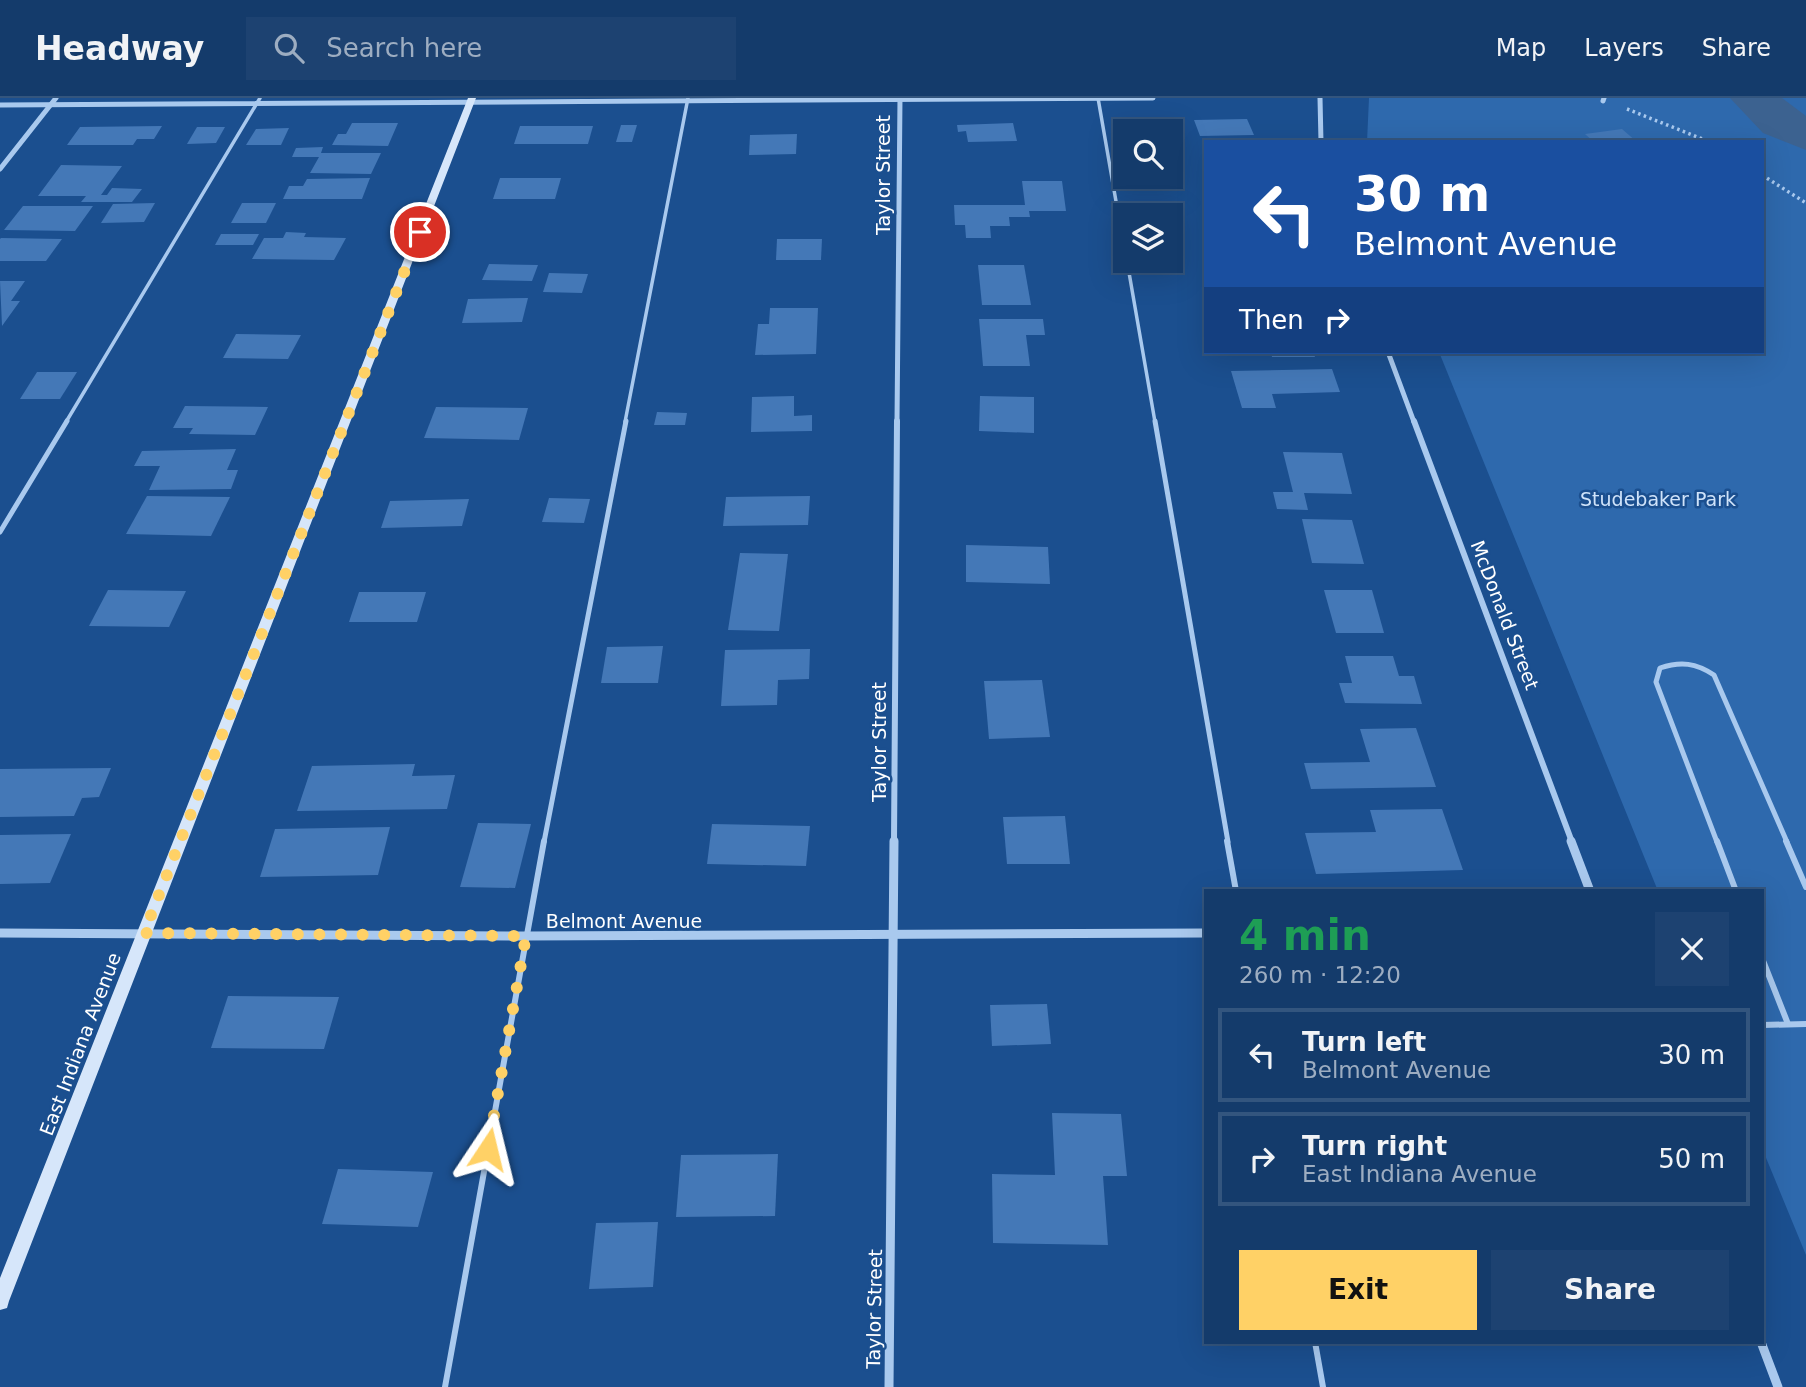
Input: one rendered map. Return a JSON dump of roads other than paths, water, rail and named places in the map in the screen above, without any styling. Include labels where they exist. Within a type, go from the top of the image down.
[{"type":"street","points":[[0,169],[57,98]]},
{"type":"street","name":"Taylor Street","points":[[889,1387],[900,98]]},
{"type":"street","points":[[0,105],[258,101],[1153,98]]},
{"type":"street","points":[[1319,98],[1321,140]]},
{"type":"street","name":"East Indiana Avenue","points":[[0,1301],[472,100]]},
{"type":"street","name":"McDonald Street","points":[[1389,354],[1589,889]]},
{"type":"street","name":"Belmont Avenue","points":[[0,933],[526,936],[1204,933]]},
{"type":"street","points":[[1762,1344],[1778,1387]]},
{"type":"lane","points":[[445,1387],[526,936],[688,99]]},
{"type":"lane","points":[[1099,99],[1117,203]]},
{"type":"lane","points":[[0,532],[258,101]]},
{"type":"lane","points":[[1129,273],[1236,889]]},
{"type":"lane","points":[[1736,889],[1656,682],[1660,668],[1677,662],[1697,663],[1714,675],[1806,887]]},
{"type":"lane","points":[[1764,963],[1788,1024]]},
{"type":"lane","points":[[1764,1025],[1806,1024]]},
{"type":"lane","points":[[1315,1344],[1323,1387]]},
{"type":"waterway","points":[[1754,98],[1780,123],[1806,135]]},
{"type":"park label","name":"Studebaker Park","points":[[1658,499]]}]
